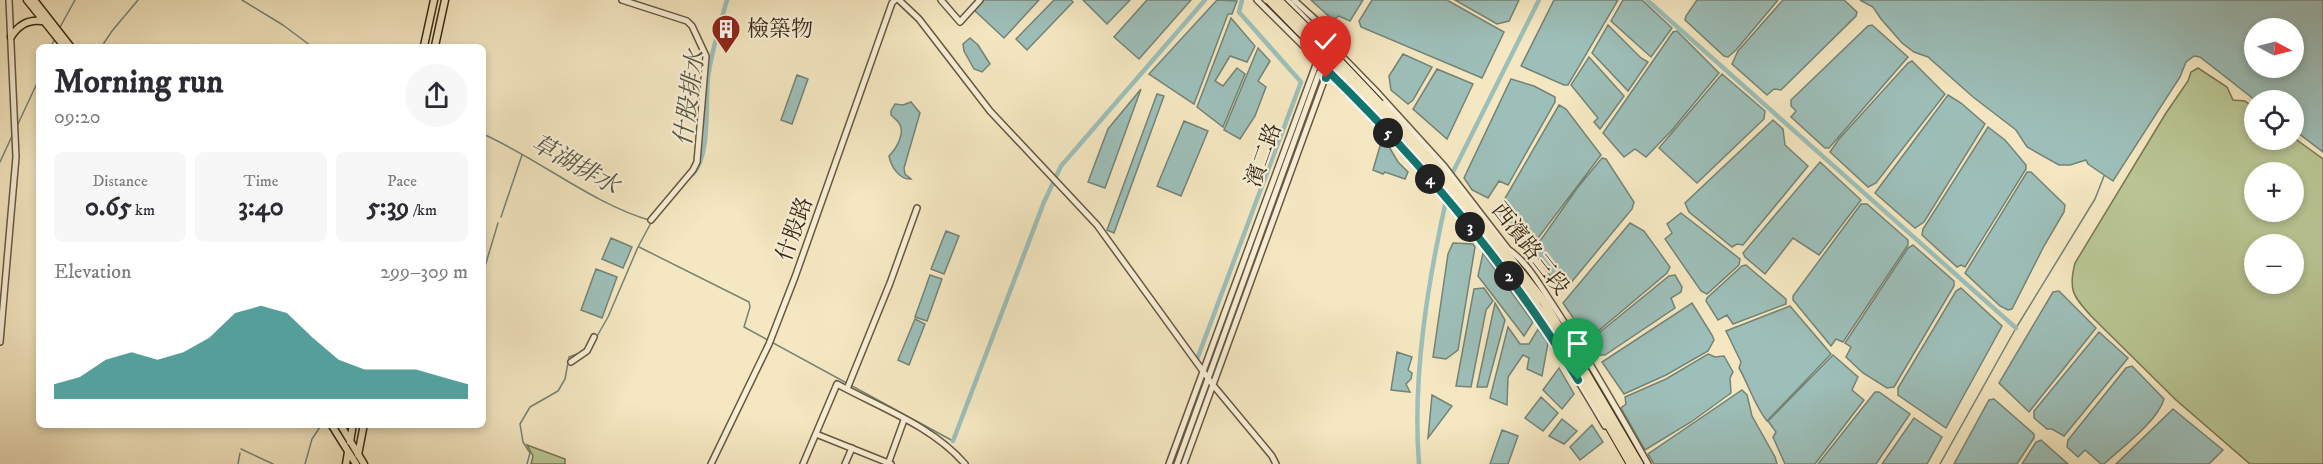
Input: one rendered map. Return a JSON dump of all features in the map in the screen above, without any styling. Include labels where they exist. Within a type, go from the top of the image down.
[{"type":"highway","points":[[1269,0],[1378,106]]},
{"type":"highway","points":[[1278,0],[1325,46],[1441,177],[1544,302]]},
{"type":"highway","points":[[1454,192],[1461,210],[1509,271],[1519,280],[1580,372],[1629,464]]},
{"type":"highway","points":[[1509,249],[1539,290],[1639,464]]},
{"type":"main road","points":[[27,0],[68,44]]},
{"type":"main road","points":[[34,0],[63,44]]},
{"type":"main road","points":[[424,44],[434,0]]},
{"type":"main road","points":[[435,44],[445,0]]},
{"type":"main road","points":[[11,37],[21,24],[38,20],[46,22]]},
{"type":"main road","points":[[334,428],[356,464]]},
{"type":"main road","points":[[342,428],[364,464]]},
{"type":"main road","points":[[346,464],[352,428]]},
{"type":"main road","points":[[356,464],[363,428]]},
{"type":"street","points":[[0,342],[16,157],[9,0]]},
{"type":"street","points":[[622,0],[687,21],[706,56],[697,162],[693,171],[651,220]]},
{"type":"street","points":[[897,0],[919,19],[990,111],[1097,225],[1213,385],[1272,456],[1276,464]]},
{"type":"street","name":"什股路","points":[[711,464],[769,344],[792,286],[892,3],[897,0]]},
{"type":"street","points":[[941,0],[960,22],[980,0]]},
{"type":"street","points":[[1257,0],[1363,105],[1441,177]]},
{"type":"street","points":[[1287,0],[1331,44],[1454,192]]},
{"type":"street","points":[[1294,0],[1317,21],[1331,44]]},
{"type":"street","name":"濱二路","points":[[1169,464],[1317,60],[1331,44]]},
{"type":"street","name":"濱二路","points":[[1184,464],[1328,71],[1331,44]]},
{"type":"street","points":[[1176,464],[1319,73]]},
{"type":"street","name":"西濱路三段","points":[[1454,192],[1517,255],[1593,367],[1648,464]]},
{"type":"street","name":"西濱路三段","points":[[1454,192],[1553,339],[1629,464]]},
{"type":"street","points":[[847,389],[890,283],[917,208]]},
{"type":"street","points":[[571,362],[587,351],[594,337]]},
{"type":"street","points":[[803,464],[837,384],[951,448],[965,464]]},
{"type":"street","points":[[816,434],[889,464],[904,420]]},
{"type":"street","points":[[845,464],[852,448]]},
{"type":"green space","points":[[2198,68],[2227,87],[2233,100],[2244,101],[2244,150],[2304,150],[2304,145],[2323,159],[2323,464],[2250,464],[2176,400],[2091,316],[2076,298],[2072,286],[2075,263],[2166,113],[2188,81],[2191,72]]},
{"type":"green space","points":[[527,445],[565,459],[565,464],[531,464],[533,456]]},
{"type":"water","points":[[983,0],[1039,0],[1004,38],[974,10]]},
{"type":"water","points":[[1054,0],[1073,2],[1027,50],[1016,39]]},
{"type":"water","points":[[1083,0],[1130,0],[1107,24]]},
{"type":"water","points":[[1147,0],[1191,0],[1139,59],[1114,37]]},
{"type":"water","points":[[1217,0],[1237,1],[1232,14],[1228,14],[1194,104],[1149,74]]},
{"type":"water","points":[[1311,0],[1363,0],[1350,21],[1339,16],[1333,20]]},
{"type":"water","points":[[1372,0],[1447,0],[1504,32],[1482,78],[1361,27],[1359,21]]},
{"type":"water","points":[[1455,0],[1519,0],[1509,21],[1497,24]]},
{"type":"water","points":[[1554,0],[1618,0],[1568,85],[1521,66]]},
{"type":"water","points":[[1623,0],[1642,0],[1672,28],[1651,57],[1611,21]]},
{"type":"water","points":[[1697,0],[1778,0],[1728,57],[1724,56],[1685,20]]},
{"type":"water","points":[[1783,0],[1844,0],[1857,12],[1856,16],[1781,90],[1774,89],[1767,95],[1732,64],[1738,51]]},
{"type":"water","points":[[1860,0],[2323,0],[2323,152],[2304,138],[2304,90],[2244,91],[2200,57],[2194,56],[2186,62],[2180,77],[2113,181],[2088,164],[2086,160],[2070,165],[2059,165],[2027,147],[2016,130],[1973,97],[1928,57],[1914,52],[1902,43],[1873,7]]},
{"type":"water","points":[[1231,18],[1255,46],[1247,62],[1230,56],[1215,81],[1223,86],[1237,68],[1245,74],[1223,127],[1197,107]]},
{"type":"water","points":[[1608,25],[1641,58],[1648,62],[1628,91],[1592,53]]},
{"type":"water","points":[[1872,25],[1908,57],[1829,148],[1825,148],[1791,117],[1796,111],[1791,106],[1791,100],[1868,26]]},
{"type":"water","points":[[1677,31],[1719,73],[1672,130],[1646,157],[1635,149],[1624,157],[1603,133],[1673,32]]},
{"type":"water","points":[[970,38],[978,45],[990,64],[982,72],[974,69],[964,51],[963,44]]},
{"type":"water","points":[[1258,48],[1270,61],[1258,81],[1266,87],[1255,116],[1240,139],[1224,130]]},
{"type":"water","points":[[1403,54],[1432,67],[1413,100],[1408,104],[1391,90],[1389,76]]},
{"type":"water","points":[[1589,57],[1624,96],[1600,129],[1594,122],[1598,118],[1571,85]]},
{"type":"water","points":[[1912,61],[1945,94],[1876,183],[1868,187],[1830,152],[1839,139]]},
{"type":"water","points":[[1437,69],[1473,84],[1447,139],[1413,109]]},
{"type":"water","points":[[1722,74],[1765,111],[1764,119],[1697,183],[1659,148]]},
{"type":"water","points":[[797,75],[808,79],[792,124],[781,120]]},
{"type":"water","points":[[1511,79],[1534,86],[1555,97],[1555,102],[1508,185],[1499,181],[1488,198],[1472,190],[1464,178]]},
{"type":"water","points":[[1141,89],[1105,188],[1088,182],[1108,129]]},
{"type":"water","points":[[1157,94],[1164,96],[1114,233],[1107,230]]},
{"type":"water","points":[[1948,95],[1985,124],[1924,222],[1915,228],[1875,193]]},
{"type":"water","points":[[911,102],[920,113],[904,168],[905,174],[911,179],[907,179],[896,172],[889,156],[901,136],[901,127],[891,115],[891,111],[895,104],[903,105]]},
{"type":"water","points":[[1559,105],[1566,109],[1601,155],[1532,246],[1505,226],[1496,214]]},
{"type":"water","points":[[1773,120],[1783,129],[1785,145],[1808,166],[1743,245],[1737,244],[1732,247],[1689,212],[1685,203]]},
{"type":"water","points":[[1184,121],[1208,131],[1181,196],[1157,186]]},
{"type":"water","points":[[1988,127],[2005,140],[2026,165],[2026,169],[1965,267],[1961,265],[1957,267],[1922,235],[1923,229]]},
{"type":"water","points":[[1388,145],[1398,162],[1408,172],[1405,179],[1373,170],[1380,146]]},
{"type":"water","points":[[1602,158],[1606,159],[1634,202],[1632,209],[1569,285],[1563,282],[1556,284],[1533,251],[1578,187]]},
{"type":"water","points":[[1820,162],[1861,200],[1819,255],[1793,238],[1765,274],[1743,253]]},
{"type":"water","points":[[2027,172],[2031,172],[2065,205],[2064,212],[2012,309],[2008,310],[2000,306],[1965,273]]},
{"type":"water","points":[[1861,204],[1867,204],[1908,240],[1908,245],[1843,342],[1836,339],[1831,346],[1793,300],[1793,296]]},
{"type":"water","points":[[1681,213],[1740,259],[1739,265],[1707,294],[1701,291],[1665,239],[1672,233],[1667,224]]},
{"type":"water","points":[[1630,223],[1644,231],[1670,267],[1667,273],[1590,338],[1587,338],[1563,303]]},
{"type":"water","points":[[946,231],[959,236],[944,274],[931,269]]},
{"type":"water","points":[[611,238],[632,247],[623,268],[602,259]]},
{"type":"water","points":[[1453,243],[1473,244],[1475,247],[1458,350],[1446,359],[1433,357],[1448,254]]},
{"type":"water","points":[[1913,245],[1954,281],[1954,286],[1894,387],[1887,388],[1863,373],[1846,357],[1851,347],[1845,343],[1908,248]]},
{"type":"water","points":[[1483,253],[1533,322],[1524,336],[1478,276]]},
{"type":"water","points":[[1746,265],[1786,299],[1786,304],[1733,324],[1727,315],[1718,320],[1706,301],[1707,298],[1742,266]]},
{"type":"water","points":[[596,269],[617,277],[602,318],[581,310]]},
{"type":"water","points":[[930,275],[942,279],[927,321],[915,317]]},
{"type":"water","points":[[1675,275],[1682,287],[1681,292],[1671,298],[1675,308],[1605,355],[1600,355],[1589,341],[1669,276]]},
{"type":"water","points":[[1484,288],[1493,301],[1486,310],[1471,387],[1456,386],[1474,289]]},
{"type":"water","points":[[1961,288],[2002,326],[1946,428],[1898,395],[1898,388],[1956,291]]},
{"type":"water","points":[[2059,291],[2096,328],[2029,412],[1999,383],[2053,292]]},
{"type":"water","points":[[1495,303],[1505,320],[1487,387],[1477,387]]},
{"type":"water","points":[[1692,303],[1714,340],[1708,351],[1666,375],[1624,394],[1602,362]]},
{"type":"water","points":[[1790,306],[1831,354],[1767,421],[1739,368],[1741,362],[1726,331]]},
{"type":"water","points":[[915,319],[925,324],[909,365],[898,360]]},
{"type":"water","points":[[1508,327],[1520,344],[1529,344],[1538,329],[1548,343],[1542,376],[1527,369],[1529,358],[1523,355],[1508,377],[1507,405],[1490,398]]},
{"type":"water","points":[[2099,332],[2128,358],[2064,436],[2052,429],[2047,429],[2034,418],[2034,411]]},
{"type":"water","points":[[1397,352],[1412,357],[1408,370],[1412,373],[1411,379],[1406,384],[1410,392],[1391,390]]},
{"type":"water","points":[[1708,354],[1715,357],[1724,356],[1733,372],[1730,378],[1731,393],[1691,422],[1645,450],[1621,408],[1626,404],[1625,397],[1666,379]]},
{"type":"water","points":[[1833,355],[1858,377],[1852,390],[1864,400],[1815,464],[1785,464],[1773,437],[1776,432],[1768,421]]},
{"type":"water","points":[[2132,366],[2164,399],[2160,407],[2147,425],[2104,464],[2085,450],[2078,457],[2067,447],[2068,440],[2126,368]]},
{"type":"water","points":[[1559,368],[1574,394],[1562,409],[1543,390]]},
{"type":"water","points":[[1742,390],[1747,395],[1752,416],[1777,464],[1654,464],[1648,454]]},
{"type":"water","points":[[1875,392],[1879,392],[1910,414],[1876,464],[1818,464]]},
{"type":"water","points":[[1432,395],[1452,406],[1428,438]]},
{"type":"water","points":[[1541,397],[1558,413],[1543,431],[1525,418]]},
{"type":"water","points":[[1994,399],[2034,434],[2034,438],[2017,464],[1954,464],[1989,400]]},
{"type":"water","points":[[2173,409],[2223,450],[2209,464],[2116,464]]},
{"type":"water","points":[[1914,418],[1942,437],[1927,464],[1882,464]]},
{"type":"water","points":[[1562,419],[1577,431],[1564,444],[1549,436]]},
{"type":"water","points":[[1592,425],[1603,442],[1580,460],[1570,447]]},
{"type":"water","points":[[1502,430],[1518,436],[1508,464],[1490,464]]},
{"type":"water","points":[[2041,440],[2068,464],[2022,464],[2036,442]]},
{"type":"waterway","points":[[59,29],[75,0]]},
{"type":"waterway","name":"草湖排水","points":[[103,44],[138,0]]},
{"type":"waterway","name":"草湖排水","points":[[242,0],[283,25],[308,44]]},
{"type":"waterway","name":"什股排水","points":[[693,174],[703,154],[709,68],[727,0]]},
{"type":"waterway","points":[[953,441],[1044,202],[1061,166],[1205,0]]},
{"type":"waterway","points":[[1196,362],[1301,82],[1239,12],[1242,0]]},
{"type":"waterway","points":[[1451,176],[1539,0]]},
{"type":"waterway","points":[[1647,0],[2016,328]]},
{"type":"waterway","points":[[52,44],[55,39]]},
{"type":"waterway","points":[[17,126],[36,85]]},
{"type":"waterway","name":"草湖排水","points":[[486,135],[608,203],[652,221],[596,338]]},
{"type":"waterway","points":[[0,162],[12,136]]},
{"type":"waterway","points":[[501,217],[522,155]]},
{"type":"waterway","points":[[1940,464],[2016,328],[2095,199],[2104,176]]},
{"type":"waterway","points":[[1419,464],[1418,397],[1423,329],[1447,196]]},
{"type":"waterway","points":[[486,263],[498,223]]},
{"type":"waterway","points":[[639,247],[749,302],[750,307],[744,327],[953,441]]},
{"type":"waterway","points":[[527,464],[530,453],[523,442],[520,424],[530,407],[558,391],[565,379],[569,357],[577,354]]},
{"type":"waterway","points":[[305,464],[312,439],[319,428]]},
{"type":"waterway","points":[[241,449],[273,464]]},
{"type":"waterway","points":[[238,464],[240,453]]},
{"type":"place","name":"檢築物","points":[[726,54]]},
{"type":"route","points":[[1326,78],[1328,71],[1363,105],[1462,216],[1512,279],[1578,380]]}]
